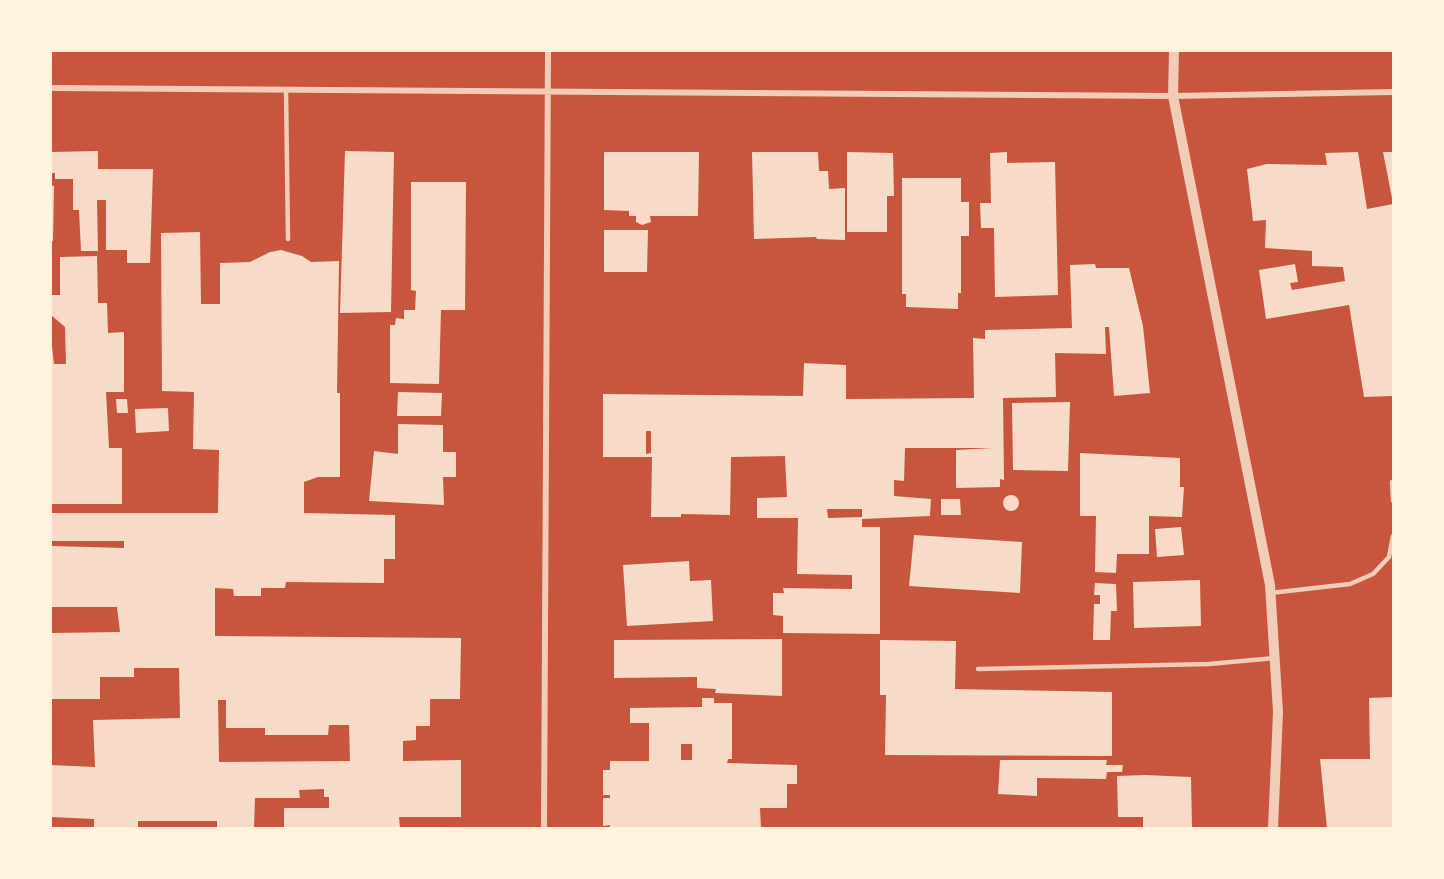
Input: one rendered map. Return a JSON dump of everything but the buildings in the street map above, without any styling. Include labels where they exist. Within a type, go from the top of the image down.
[{"type":"street","points":[[544,828],[548,51]]},
{"type":"street","points":[[1174,51],[1173,96],[1270,593],[1278,712],[1273,828]]},
{"type":"street","points":[[51,88],[1173,96],[1393,92]]},
{"type":"lane","points":[[286,89],[288,238]]},
{"type":"lane","points":[[1392,482],[1393,501]]},
{"type":"lane","points":[[1270,593],[1350,585],[1373,574],[1389,557],[1393,536]]},
{"type":"lane","points":[[978,669],[1209,664],[1275,658]]}]
